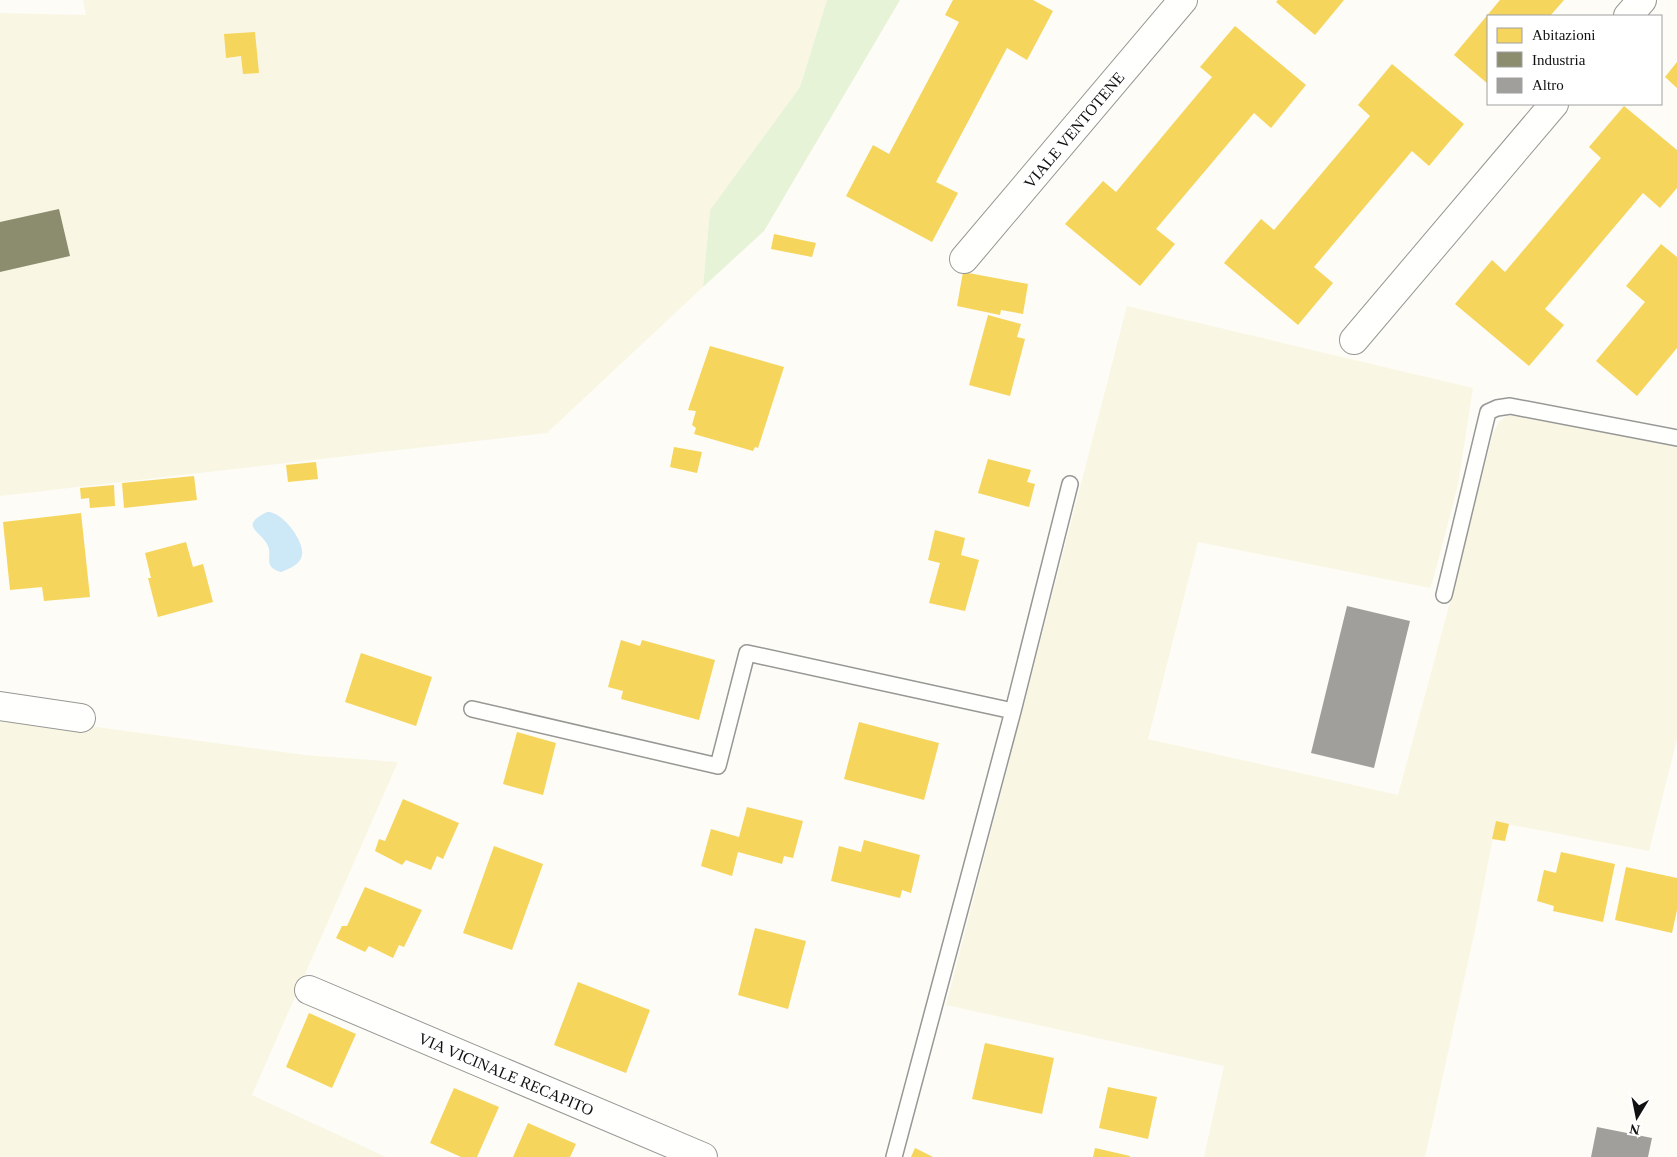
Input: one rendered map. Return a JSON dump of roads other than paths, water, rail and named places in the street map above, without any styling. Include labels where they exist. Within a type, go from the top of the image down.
[{"type":"street","name":"VIALE VENTOTENE","points":[[964,259],[1183,0]]},
{"type":"street","points":[[1629,15],[1642,0]]},
{"type":"street","points":[[1354,340],[1553,105]]},
{"type":"street","points":[[0,706],[81,718]]},
{"type":"street","name":"VIA VICINALE RECAPITO","points":[[309,990],[703,1157]]},
{"type":"lane","points":[[1444,596],[1488,412],[1510,406],[1677,438]]},
{"type":"lane","points":[[894,1157],[1013,711],[1070,484]]},
{"type":"lane","points":[[472,709],[718,766],[746,653],[1013,711]]},
{"type":"water","points":[[267,512],[279,516],[285,521],[296,535],[302,549],[301,558],[297,564],[281,572],[271,567],[269,548],[264,539],[253,528],[254,521]]}]
